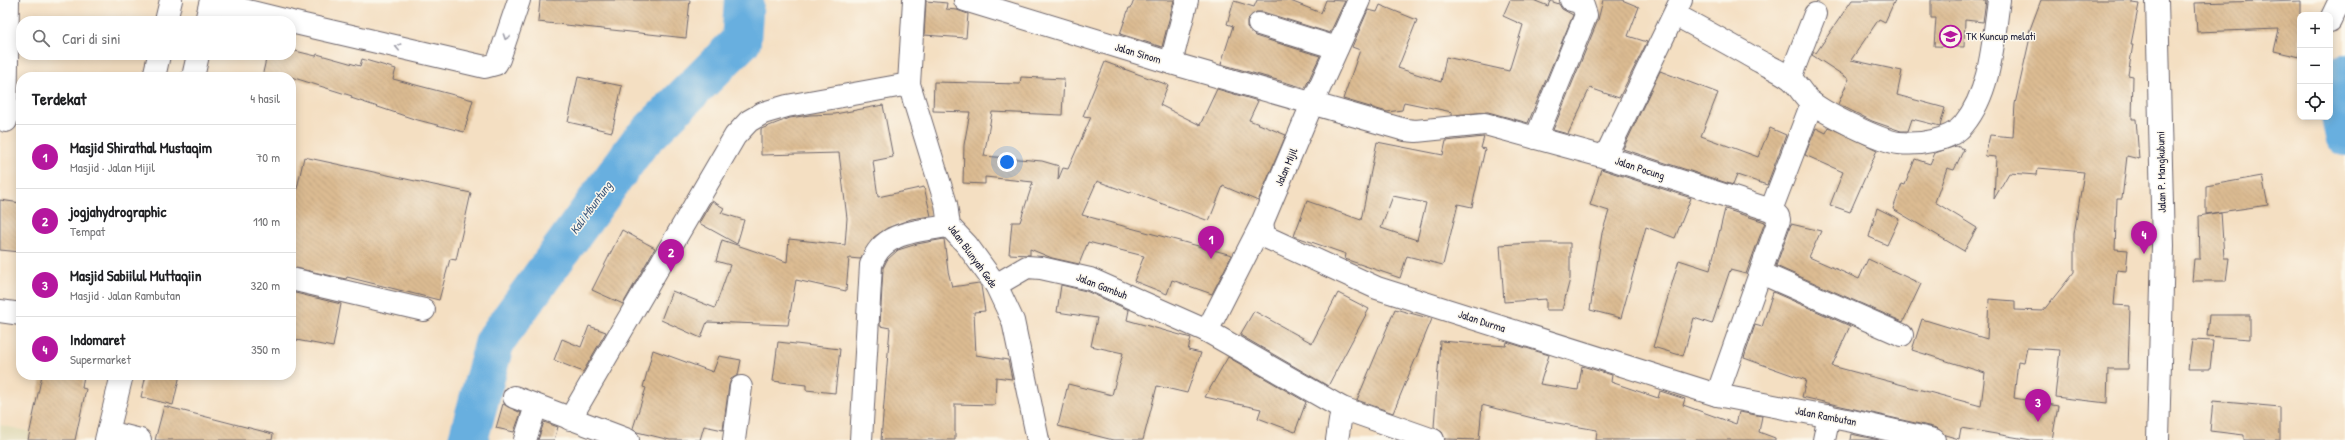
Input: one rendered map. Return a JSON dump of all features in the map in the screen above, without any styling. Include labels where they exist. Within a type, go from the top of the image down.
[{"type":"street","points":[[8,0],[9,121]]},
{"type":"street","points":[[167,16],[171,0]]},
{"type":"street","points":[[296,23],[485,67],[496,64],[499,60],[519,0]]},
{"type":"street","name":"Jalan Blunyah Gede","points":[[914,0],[909,84],[946,204],[948,226],[967,244],[996,285],[1013,321],[1038,440]]},
{"type":"street","name":"Jalan Sinom","points":[[965,0],[1171,63],[1312,104]]},
{"type":"street","points":[[1171,63],[1187,0]]},
{"type":"street","name":"Jalan Mijil","points":[[1207,331],[1262,223],[1312,104],[1359,0]]},
{"type":"street","points":[[1536,138],[1586,15],[1582,3],[1571,0]]},
{"type":"street","points":[[1605,157],[1683,10],[1790,78],[1812,103],[1876,135],[1898,143],[1918,143],[1940,139],[1952,134],[1964,125],[1983,89],[1991,53],[1998,0]]},
{"type":"street","name":"Jalan P. Mangkubumi","points":[[2157,0],[2163,246],[2158,440]]},
{"type":"street","points":[[2333,15],[2340,0]]},
{"type":"street","points":[[209,8],[258,16]]},
{"type":"street","points":[[1790,78],[1814,14]]},
{"type":"street","points":[[1259,24],[1337,48]]},
{"type":"street","points":[[155,72],[157,60]]},
{"type":"street","points":[[194,72],[197,60]]},
{"type":"street","points":[[570,419],[735,136],[749,121],[763,113],[787,106],[909,84]]},
{"type":"street","points":[[1717,395],[1779,220],[1778,216],[1771,210],[1812,103]]},
{"type":"street","name":"Jalan Pocung","points":[[1312,104],[1405,130],[1416,131],[1485,124],[1605,157],[1771,210]]},
{"type":"street","name":"Jalan Durma","points":[[1262,223],[1264,234],[1268,238],[1377,288],[1717,395]]},
{"type":"street","points":[[861,440],[871,265],[874,253],[884,242],[901,235],[948,226]]},
{"type":"street","name":"Jalan Gambuh","points":[[996,285],[1028,267],[1090,279],[1207,331],[1342,408],[1433,440]]},
{"type":"street","points":[[1761,273],[1902,335]]},
{"type":"street","points":[[296,280],[424,310]]},
{"type":"street","points":[[0,311],[16,313]]},
{"type":"street","points":[[121,380],[107,436],[140,440]]},
{"type":"street","points":[[734,440],[741,387]]},
{"type":"street","name":"Jalan Rambutan","points":[[1717,395],[1829,416],[1934,440]]},
{"type":"street","points":[[514,398],[628,440]]},
{"type":"street","points":[[525,440],[536,406]]},
{"type":"street","points":[[1337,440],[1342,408]]},
{"type":"street","points":[[1824,440],[1829,416]]},
{"type":"shaded area","points":[[0,425],[68,440],[0,440]]},
{"type":"building","points":[[540,0],[690,0],[686,38],[538,22]]},
{"type":"building","points":[[1134,0],[1174,0],[1162,47],[1120,34],[1129,8],[1131,8]]},
{"type":"building","points":[[1257,0],[1288,0],[1321,13],[1326,0],[1345,1],[1330,33],[1263,12],[1256,12],[1247,20],[1247,27],[1255,36],[1320,56],[1305,88],[1221,64],[1233,26],[1227,24],[1234,1],[1254,7]]},
{"type":"building","points":[[1510,0],[1533,0],[1548,6],[1550,1],[1559,4],[1562,9],[1573,15],[1528,123],[1488,112],[1452,115],[1452,112],[1404,102],[1402,110],[1387,112],[1343,99],[1360,50],[1352,47],[1368,10],[1377,12],[1380,5],[1417,20],[1398,68],[1441,82],[1446,57],[1509,71],[1523,25],[1503,16]]},
{"type":"building","points":[[1603,0],[1622,0],[1639,7],[1628,36],[1647,42],[1619,98],[1590,88],[1568,134],[1553,130],[1598,20]]},
{"type":"building","points":[[1852,0],[1895,0],[1885,22],[1879,19],[1851,60],[1902,71],[1897,95],[1945,108],[1940,126],[1912,119],[1908,131],[1901,131],[1872,121],[1838,104],[1849,79],[1812,55],[1814,52],[1816,53]]},
{"type":"building","points":[[1931,0],[1986,0],[1983,22],[1965,20],[1964,47],[1934,46],[1936,18],[1931,18]]},
{"type":"building","points":[[2041,0],[2132,0],[2132,3],[2139,4],[2131,44],[2133,44],[2128,75],[2133,76],[2132,119],[2136,119],[2139,159],[2127,156],[2122,199],[2117,199],[2115,249],[2128,250],[2126,271],[2117,270],[2114,305],[2130,306],[2128,369],[2108,369],[2107,403],[2055,397],[2060,350],[2027,348],[2024,362],[2018,361],[2014,398],[2058,406],[2052,440],[2031,440],[1961,428],[1959,439],[1945,435],[1937,428],[1802,397],[1806,380],[1744,358],[1755,325],[1762,327],[1773,292],[1850,326],[1832,366],[1981,406],[1985,373],[1912,350],[1922,319],[1987,339],[1989,299],[2015,301],[2015,310],[2043,311],[2074,272],[2074,234],[2084,172],[2038,168],[2037,175],[2009,173],[1994,199],[1996,157],[1985,156],[1990,135],[2013,137],[2015,104],[2031,33],[2029,32]]},
{"type":"building","points":[[2300,0],[2300,12],[2297,12],[2297,56],[2274,51],[2279,29],[2197,32],[2195,3]]},
{"type":"building","points":[[926,1],[947,3],[946,9],[957,10],[968,14],[966,38],[924,35]]},
{"type":"building","points":[[296,51],[316,56],[317,54],[360,66],[362,59],[396,69],[393,79],[473,100],[464,132],[414,119],[351,98],[352,96],[296,79],[296,72],[263,72],[266,60],[296,60]]},
{"type":"building","points":[[1105,62],[1168,85],[1160,105],[1200,125],[1217,89],[1258,101],[1249,120],[1286,135],[1258,201],[1223,186],[1209,221],[1131,191],[1130,193],[1097,181],[1082,215],[1232,255],[1212,294],[1172,280],[1167,294],[1134,281],[1144,256],[1088,242],[1079,264],[1052,258],[1030,249],[1030,255],[1009,254],[1012,222],[1020,222],[1033,182],[985,177],[985,184],[963,183],[964,145],[970,112],[933,111],[934,82],[1020,84],[1021,77],[1064,79],[1062,115],[992,112],[984,156],[1042,161],[1059,166],[1058,180],[1063,168],[1068,169],[1091,117],[1083,116]]},
{"type":"building","points":[[1660,71],[1718,93],[1701,136],[1758,157],[1770,128],[1786,135],[1767,185],[1737,175],[1733,185],[1623,149]]},
{"type":"building","points":[[578,77],[622,86],[612,132],[568,122]]},
{"type":"building","points":[[883,105],[893,157],[873,161],[878,197],[924,187],[931,216],[911,219],[887,228],[874,237],[860,259],[849,258],[846,291],[796,280],[788,325],[707,322],[701,338],[661,320],[672,291],[715,308],[730,265],[716,261],[722,240],[787,262],[789,239],[845,245],[847,218],[839,153],[761,155],[761,129],[790,118],[810,115],[835,114]]},
{"type":"building","points":[[1829,127],[1877,150],[1850,212],[1830,205],[1843,172],[1805,155],[1816,128],[1826,133]]},
{"type":"building","points":[[1484,137],[1481,148],[1485,149],[1472,207],[1458,204],[1443,265],[1407,256],[1400,278],[1345,259],[1346,254],[1294,236],[1307,201],[1361,220],[1377,142],[1443,155],[1446,141]],"holes":[[[1393,196],[1426,203],[1417,240],[1381,228]]]},
{"type":"building","points":[[1956,146],[1964,149],[1954,170],[1947,168],[1935,202],[1977,228],[1964,251],[1893,209],[1902,184],[1905,185],[1915,159],[1930,164],[1935,153]]},
{"type":"building","points":[[304,157],[471,193],[456,260],[450,259],[439,300],[347,277],[346,279],[296,268],[296,193]]},
{"type":"building","points":[[1601,169],[1691,198],[1675,238],[1646,227],[1621,318],[1590,310],[1602,233],[1609,211],[1590,205]]},
{"type":"building","points":[[2262,176],[2268,205],[2206,214],[2206,186]]},
{"type":"building","points":[[0,200],[16,202],[16,252],[0,250]]},
{"type":"building","points":[[712,201],[724,208],[721,213],[744,220],[737,244],[699,223]]},
{"type":"building","points":[[1877,208],[1899,219],[1887,245],[1869,237]]},
{"type":"building","points":[[1725,209],[1765,222],[1746,274],[1730,270],[1712,324],[1694,318],[1683,356],[1653,347],[1679,260],[1710,270]]},
{"type":"building","points":[[2221,212],[2224,258],[2229,258],[2226,281],[2192,281],[2194,259],[2200,259],[2199,216]]},
{"type":"building","points":[[1791,224],[1821,231],[1809,257],[1859,279],[1868,259],[1921,284],[1903,322],[1776,266]]},
{"type":"building","points":[[622,230],[655,248],[623,304],[592,290]]},
{"type":"building","points":[[944,239],[948,271],[952,287],[979,283],[981,286],[985,311],[974,312],[976,355],[1008,360],[1012,379],[996,377],[995,405],[955,404],[955,440],[881,440],[890,328],[880,326],[883,268],[887,260],[898,250],[917,244]]},
{"type":"building","points":[[1570,243],[1570,279],[1562,310],[1546,310],[1546,299],[1504,302],[1500,245]]},
{"type":"building","points":[[1061,285],[1086,291],[1129,310],[1127,320],[1191,338],[1188,350],[1201,353],[1187,393],[1157,386],[1143,440],[1113,440],[1058,426],[1068,384],[1112,395],[1123,353],[1091,346],[1097,318],[1057,312]]},
{"type":"building","points":[[296,293],[341,304],[333,347],[296,340]]},
{"type":"building","points":[[1338,293],[1369,309],[1328,386],[1240,335],[1254,311],[1312,343]]},
{"type":"building","points":[[1395,309],[1432,319],[1393,413],[1357,400]]},
{"type":"building","points":[[2209,315],[2250,315],[2250,339],[2207,336]]},
{"type":"building","points":[[589,326],[606,332],[583,372],[554,360],[562,339],[581,347]]},
{"type":"building","points":[[2192,340],[2213,341],[2210,369],[2188,369]]},
{"type":"building","points":[[1440,341],[1506,346],[1507,342],[1549,355],[1540,384],[1578,390],[1582,366],[1612,375],[1611,382],[1658,398],[1660,391],[1685,399],[1683,405],[1736,424],[1739,412],[1762,416],[1759,432],[1775,438],[1775,440],[1596,440],[1597,430],[1540,420],[1482,405],[1479,440],[1445,439],[1442,432],[1434,427]]},
{"type":"building","points":[[778,342],[840,349],[835,393],[806,390],[806,385],[773,381]]},
{"type":"building","points":[[653,350],[713,372],[719,356],[741,360],[738,375],[731,379],[729,385],[723,430],[704,426],[700,440],[670,440],[637,432],[633,428],[646,388],[643,387]]},
{"type":"building","points":[[1228,357],[1306,402],[1295,432],[1258,418],[1261,409],[1205,397]]},
{"type":"building","points":[[41,380],[83,380],[82,388],[86,389],[75,440],[28,440]]},
{"type":"building","points":[[145,380],[179,380],[173,405],[141,397]]},
{"type":"building","points":[[2213,401],[2280,407],[2280,440],[2244,440],[2244,435],[2210,431]]},
{"type":"building","points":[[503,404],[521,413],[514,432],[496,428]]},
{"type":"building","points":[[164,406],[273,434],[272,440],[155,440]]},
{"type":"building","points":[[544,422],[558,427],[554,440],[538,440]]},
{"type":"building","points":[[1851,434],[1879,440],[1850,440]]},
{"type":"waterway","name":"Kali Mbuntung","points":[[468,440],[495,341],[639,143],[741,41],[744,0]]},
{"type":"waterway","points":[[2345,74],[2336,95],[2345,136]]},
{"type":"place","name":"TK Kuncup melati","points":[[1950,36]]},
{"type":"place","name":"Indomaret","points":[[2144,254]]},
{"type":"place","name":"Masjid Shirathal Mustaqim","points":[[1211,259]]},
{"type":"place","name":"jogjahydrographic","points":[[671,272]]},
{"type":"place","name":"Masjid Sabiilul Muttaqiin","points":[[2038,422]]}]
